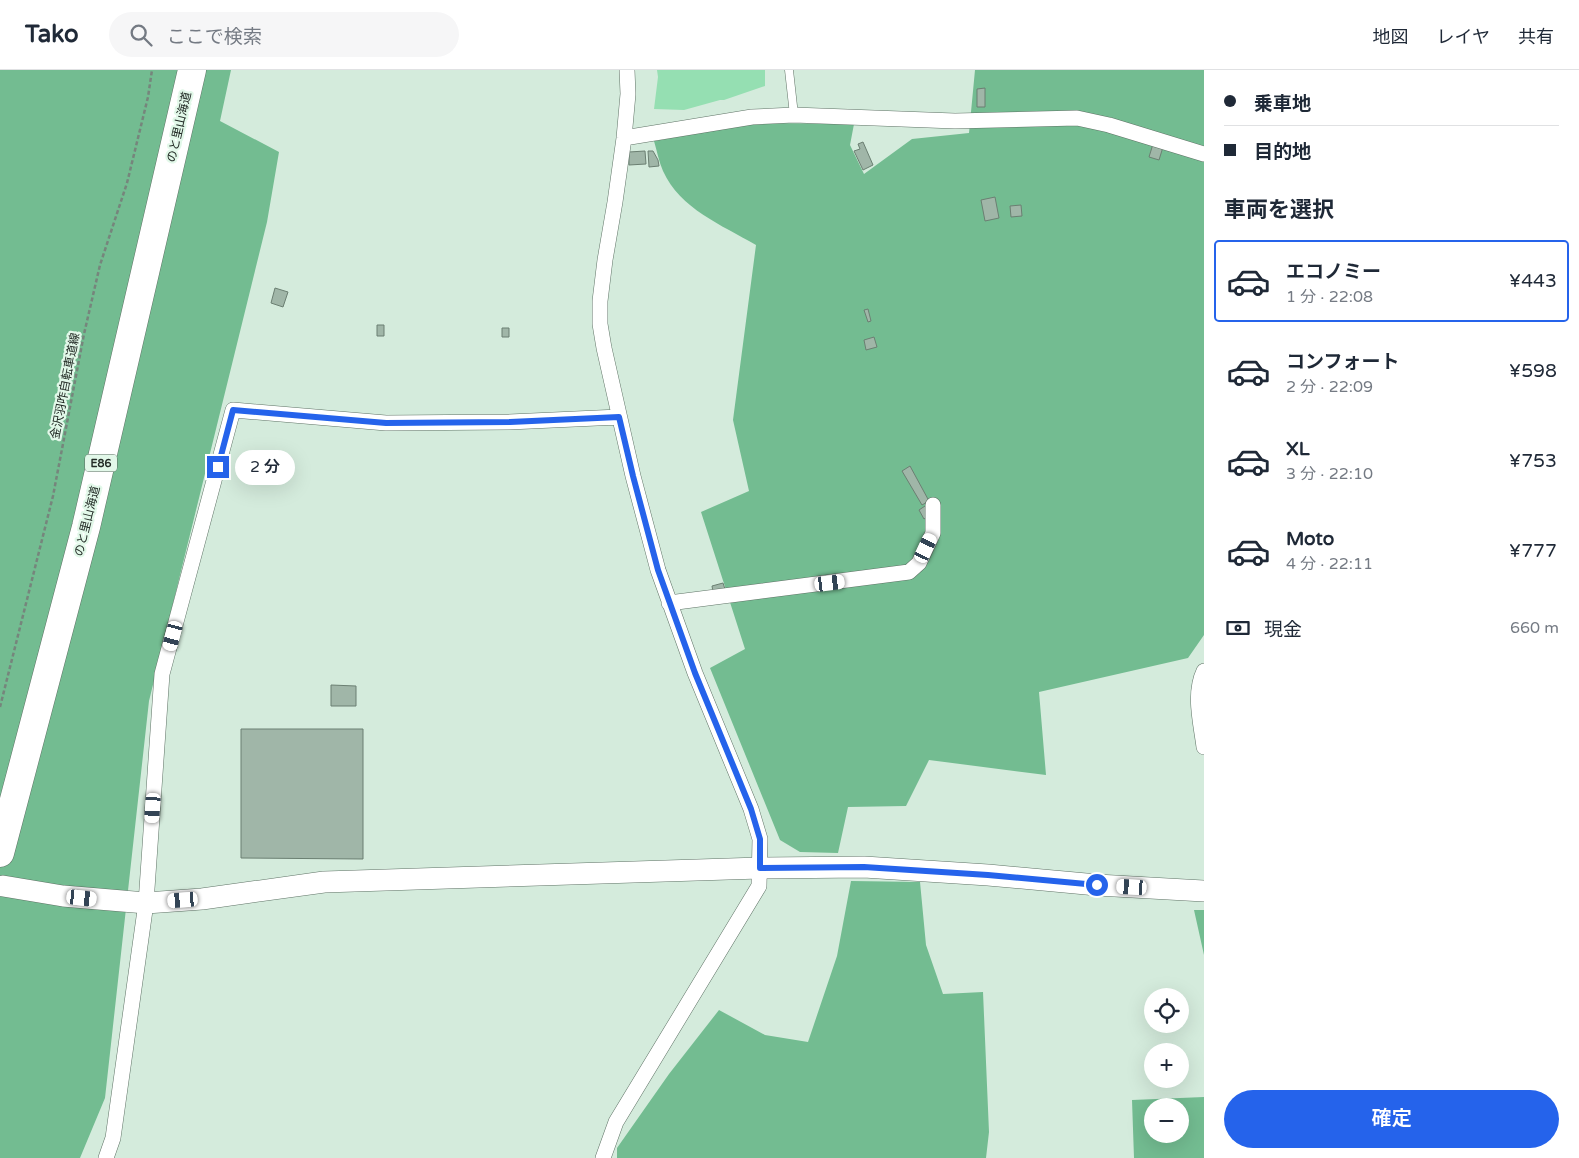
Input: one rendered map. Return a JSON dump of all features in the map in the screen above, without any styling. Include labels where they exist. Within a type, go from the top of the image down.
[{"type":"highway","name":"のと里山海道","points":[[0,786],[110,350],[174,70]]},
{"type":"highway","name":"のと里山海道","points":[[0,853],[86,528],[192,70]]},
{"type":"street","points":[[602,1158],[616,1122],[759,886],[760,868],[760,839],[751,809],[695,673],[658,570],[619,417],[600,324],[604,260],[624,138],[628,94],[627,70]]},
{"type":"street","points":[[624,138],[752,117],[794,115],[955,121],[1077,118],[1109,125],[1204,154]]},
{"type":"street","points":[[106,1158],[113,1138],[146,903],[162,674],[233,410],[386,423],[510,422],[619,417]]},
{"type":"street","points":[[669,603],[909,572],[920,563],[933,533],[933,505]]},
{"type":"street","points":[[1204,670],[1200,680],[1199,708],[1204,747]]},
{"type":"street","points":[[3,886],[62,896],[146,903],[202,899],[324,882],[760,868],[864,867],[988,875],[1097,885],[1204,890]]},
{"type":"lane","points":[[789,70],[794,115]]},
{"type":"path","name":"金沢羽咋自転車道線","points":[[0,707],[53,496],[84,334],[100,265],[127,183],[148,97],[152,70]]},
{"type":"shaded area","points":[[0,70],[231,70],[220,121],[279,152],[267,222],[149,701],[105,1098],[80,1158],[0,1158]]},
{"type":"shaded area","points":[[657,70],[765,70],[765,86],[724,100],[684,110],[654,109],[658,77]]},
{"type":"shaded area","points":[[975,70],[1204,70],[1204,635],[1188,658],[1039,692],[1046,775],[929,760],[906,806],[848,807],[838,853],[800,852],[780,840],[710,668],[745,649],[701,512],[749,491],[733,420],[756,245],[703,215],[680,196],[670,184],[663,171],[654,141],[754,123],[854,124],[850,145],[864,174],[912,139],[969,133]]},
{"type":"shaded area","points":[[851,881],[920,882],[926,945],[943,994],[983,992],[989,1132],[986,1158],[617,1158],[617,1148],[669,1074],[719,1010],[765,1035],[808,1042],[837,956]]},
{"type":"shaded area","points":[[1194,910],[1204,910],[1204,955]]},
{"type":"shaded area","points":[[1204,1097],[1204,1158],[1134,1158],[1132,1100],[1144,1100],[1144,1143],[1189,1143],[1189,1098],[1180,1098]]},
{"type":"building","points":[[985,88],[985,107],[977,107],[977,89]]},
{"type":"building","points":[[863,142],[873,165],[863,170],[854,151],[860,149],[858,144]]},
{"type":"building","points":[[1153,144],[1163,147],[1159,160],[1149,157]]},
{"type":"building","points":[[645,151],[646,164],[629,165],[629,152]]},
{"type":"building","points":[[648,151],[653,151],[659,166],[649,167]]},
{"type":"building","points":[[995,197],[999,218],[985,221],[981,200]]},
{"type":"building","points":[[1021,205],[1022,216],[1011,217],[1010,206]]},
{"type":"building","points":[[275,288],[288,292],[283,307],[271,303]]},
{"type":"building","points":[[868,309],[871,321],[868,322],[864,310]]},
{"type":"building","points":[[377,325],[384,325],[384,336],[377,336]]},
{"type":"building","points":[[502,328],[509,328],[509,337],[502,337]]},
{"type":"building","points":[[874,337],[877,347],[866,350],[864,340]]},
{"type":"building","points":[[910,466],[929,501],[922,505],[902,471]]},
{"type":"building","points":[[925,506],[931,514],[924,519],[919,510]]},
{"type":"building","points":[[723,583],[725,589],[713,592],[712,586]]},
{"type":"building","points":[[331,685],[356,686],[356,706],[331,706]]},
{"type":"building","points":[[241,729],[363,729],[363,859],[241,858]]},
{"type":"route","points":[[218,467],[233,410],[386,423],[510,422],[619,417],[658,570],[669,603],[695,673],[751,809],[760,839],[760,868],[864,867],[988,875],[1097,885]]}]
